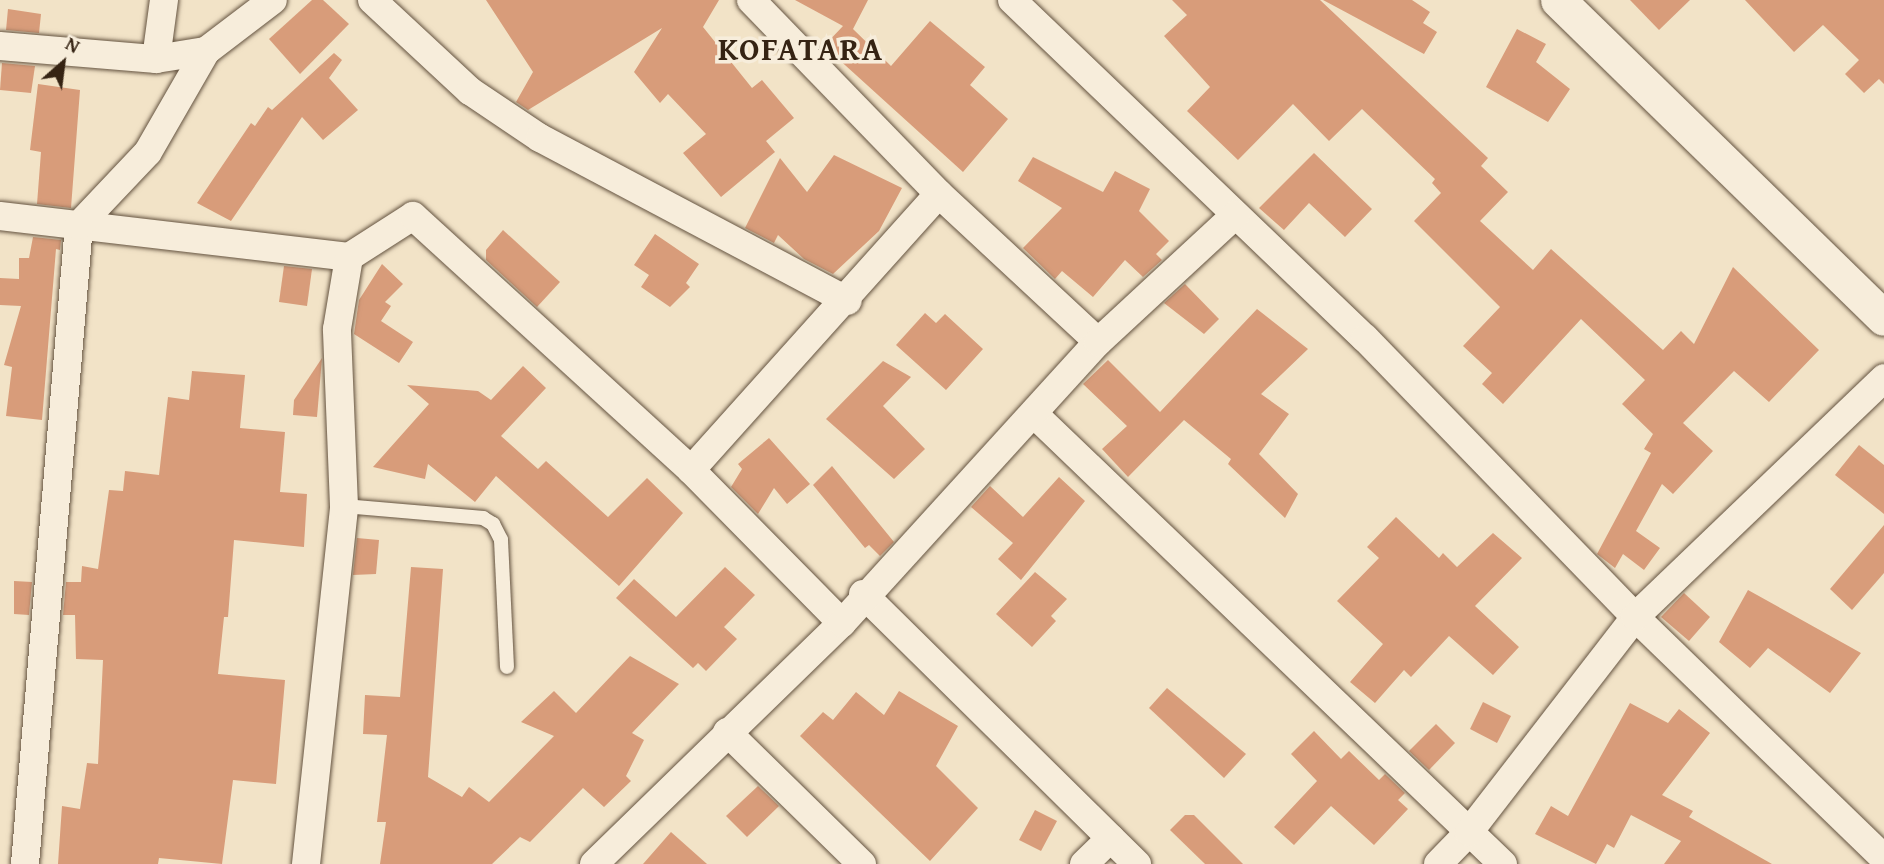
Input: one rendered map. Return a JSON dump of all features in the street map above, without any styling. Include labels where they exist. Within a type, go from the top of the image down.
[{"type":"street","points":[[156,59],[164,0]]},
{"type":"street","points":[[25,864],[79,225],[148,152],[206,51],[273,0]]},
{"type":"street","points":[[372,0],[470,92],[540,138],[848,301]]},
{"type":"street","points":[[751,0],[939,194],[1098,342]]},
{"type":"street","points":[[1012,0],[1365,338],[1635,617],[1884,858]]},
{"type":"street","points":[[1558,0],[1884,318]]},
{"type":"street","points":[[0,46],[156,59],[206,51]]},
{"type":"street","points":[[691,470],[848,301],[939,194]]},
{"type":"street","points":[[594,864],[842,623],[863,594],[1034,414],[1098,342],[1235,215]]},
{"type":"street","points":[[0,216],[349,257],[408,217],[418,219],[691,470],[842,623]]},
{"type":"street","points":[[306,864],[344,506],[337,329],[349,257]]},
{"type":"street","points":[[1438,864],[1469,832],[1635,617],[1884,379]]},
{"type":"street","points":[[1034,414],[1503,864]]},
{"type":"street","points":[[863,594],[1138,864]]},
{"type":"street","points":[[727,732],[862,864]]},
{"type":"street","points":[[1084,864],[1111,838]]},
{"type":"lane","points":[[344,506],[483,518],[493,524],[501,540],[507,667]]},
{"type":"building","points":[[312,0],[323,0],[349,24],[300,74],[269,39]]},
{"type":"building","points":[[486,0],[719,0],[703,27],[752,88],[762,80],[794,118],[766,141],[775,152],[721,197],[683,153],[706,134],[668,94],[660,103],[634,72],[662,28],[528,110],[516,102],[533,72]]},
{"type":"building","points":[[795,0],[868,0],[853,29],[891,66],[930,21],[985,67],[970,85],[1008,119],[963,172],[824,46],[843,26]]},
{"type":"building","points":[[1172,0],[1320,0],[1488,158],[1481,166],[1508,192],[1480,221],[1533,270],[1551,249],[1663,350],[1681,331],[1694,344],[1733,267],[1819,350],[1769,402],[1734,371],[1683,423],[1713,451],[1673,494],[1662,484],[1636,531],[1660,548],[1644,570],[1623,554],[1615,568],[1597,554],[1651,453],[1644,449],[1653,434],[1622,404],[1645,380],[1581,319],[1503,404],[1482,384],[1492,373],[1463,346],[1500,307],[1414,221],[1441,193],[1432,183],[1435,179],[1362,109],[1329,141],[1293,104],[1238,160],[1187,111],[1210,87],[1164,36],[1187,15]]},
{"type":"building","points":[[1323,0],[1412,0],[1430,12],[1423,23],[1437,32],[1424,54]]},
{"type":"building","points":[[1630,0],[1690,0],[1659,30]]},
{"type":"building","points":[[1745,0],[1884,0],[1884,84],[1879,79],[1864,93],[1845,74],[1859,60],[1823,25],[1794,52]]},
{"type":"building","points":[[8,9],[41,14],[39,33],[6,30]]},
{"type":"building","points":[[1517,29],[1546,44],[1536,62],[1570,89],[1548,122],[1486,87]]},
{"type":"building","points":[[334,53],[342,60],[329,78],[358,110],[323,140],[302,117],[231,221],[197,203],[251,123],[255,126],[268,107],[272,110]]},
{"type":"building","points":[[2,63],[35,66],[31,93],[0,90]]},
{"type":"building","points":[[38,84],[80,90],[71,208],[37,204],[41,152],[30,150]]},
{"type":"building","points":[[1314,153],[1372,209],[1345,237],[1309,203],[1284,230],[1259,208]]},
{"type":"building","points":[[834,155],[902,188],[879,231],[833,274],[804,259],[778,235],[774,243],[745,228],[780,158],[807,192]]},
{"type":"building","points":[[1033,157],[1103,192],[1115,171],[1150,189],[1139,211],[1169,241],[1156,254],[1162,260],[1143,277],[1125,260],[1093,297],[1062,271],[1055,279],[1023,248],[1062,208],[1018,181]]},
{"type":"building","points":[[503,230],[560,282],[537,307],[486,260],[486,250]]},
{"type":"building","points":[[655,234],[699,264],[686,283],[690,287],[670,307],[641,287],[649,275],[634,265]]},
{"type":"building","points":[[33,237],[61,240],[60,250],[56,249],[42,420],[6,416],[12,367],[4,365],[21,306],[0,305],[0,278],[19,279],[19,258],[29,258]]},
{"type":"building","points":[[382,264],[403,284],[385,302],[391,306],[381,321],[413,342],[399,363],[354,334],[359,300]]},
{"type":"building","points":[[284,266],[312,269],[307,306],[279,302]]},
{"type":"building","points":[[1185,284],[1219,319],[1204,334],[1164,303]]},
{"type":"building","points":[[1257,309],[1308,349],[1261,394],[1289,414],[1259,454],[1298,494],[1285,518],[1228,464],[1231,459],[1184,420],[1128,477],[1102,449],[1127,426],[1083,384],[1108,360],[1160,412]]},
{"type":"building","points":[[925,313],[936,323],[945,314],[983,349],[946,390],[896,345]]},
{"type":"building","points":[[322,358],[317,417],[293,415],[294,400]]},
{"type":"building","points":[[883,361],[911,377],[883,406],[925,449],[894,479],[826,419]]},
{"type":"building","points":[[523,366],[546,388],[501,436],[538,469],[546,461],[608,517],[647,478],[683,513],[619,586],[496,476],[475,502],[428,464],[425,479],[373,467],[429,404],[407,385],[478,391],[491,400]]},
{"type":"building","points":[[192,371],[245,375],[240,428],[285,432],[280,492],[307,494],[304,547],[234,540],[228,617],[224,617],[218,674],[285,680],[276,784],[233,780],[222,864],[159,858],[158,864],[58,864],[62,806],[80,809],[87,763],[98,764],[103,660],[76,659],[75,615],[63,615],[66,582],[81,582],[82,566],[98,569],[109,490],[123,491],[125,471],[159,475],[168,397],[189,400]]},
{"type":"building","points":[[769,438],[810,484],[787,504],[774,488],[758,514],[731,487],[742,469],[738,464]]},
{"type":"building","points":[[1859,445],[1884,465],[1884,514],[1835,475]]},
{"type":"building","points":[[832,466],[894,542],[880,556],[869,545],[865,548],[813,485]]},
{"type":"building","points":[[1059,477],[1085,501],[1021,580],[998,559],[1013,543],[971,507],[990,486],[1023,517]]},
{"type":"building","points":[[1396,517],[1439,558],[1443,553],[1457,567],[1493,533],[1522,558],[1475,606],[1519,647],[1493,675],[1449,636],[1411,677],[1404,670],[1375,703],[1350,682],[1383,644],[1337,601],[1379,558],[1367,547]]},
{"type":"building","points":[[1884,525],[1884,573],[1852,610],[1830,589]]},
{"type":"building","points":[[357,538],[379,540],[376,574],[353,575]]},
{"type":"building","points":[[411,567],[443,569],[428,777],[462,797],[469,787],[489,802],[554,736],[521,722],[554,691],[576,713],[630,656],[679,684],[632,733],[644,740],[626,776],[631,781],[604,807],[583,788],[530,842],[520,837],[492,864],[380,864],[386,822],[377,822],[387,735],[363,734],[365,695],[400,697]]},
{"type":"building","points":[[725,567],[755,595],[724,627],[737,639],[706,671],[698,663],[693,668],[616,598],[634,579],[676,617]]},
{"type":"building","points":[[1035,572],[1067,599],[1051,616],[1056,621],[1032,647],[996,614]]},
{"type":"building","points":[[14,581],[32,582],[29,615],[14,614]]},
{"type":"building","points":[[1748,590],[1861,653],[1830,693],[1768,648],[1750,668],[1719,642]]},
{"type":"building","points":[[1684,593],[1710,617],[1689,641],[1661,617]]},
{"type":"building","points":[[1167,688],[1246,754],[1224,778],[1149,708]]},
{"type":"building","points":[[899,691],[958,726],[936,766],[978,808],[930,861],[800,736],[823,712],[833,720],[856,692],[884,715]]},
{"type":"building","points":[[1483,702],[1511,716],[1497,743],[1470,729]]},
{"type":"building","points":[[1630,703],[1668,723],[1679,709],[1710,733],[1662,795],[1693,811],[1689,817],[1772,864],[1664,864],[1681,841],[1631,815],[1614,848],[1607,844],[1596,864],[1535,834],[1551,806],[1568,816]]},
{"type":"building","points":[[1436,724],[1455,743],[1429,770],[1409,751]]},
{"type":"building","points":[[1314,731],[1341,759],[1349,751],[1379,780],[1385,774],[1405,793],[1398,800],[1408,809],[1374,845],[1331,806],[1294,845],[1274,827],[1317,781],[1291,754]]},
{"type":"building","points":[[758,786],[779,806],[747,837],[726,816]]},
{"type":"building","points":[[1035,810],[1057,821],[1041,851],[1019,840]]},
{"type":"building","points":[[1185,815],[1194,815],[1243,864],[1205,864],[1170,830]]},
{"type":"building","points":[[671,832],[707,864],[643,864]]},
{"type":"district","name":"KOFATARA","points":[[801,49]]}]
